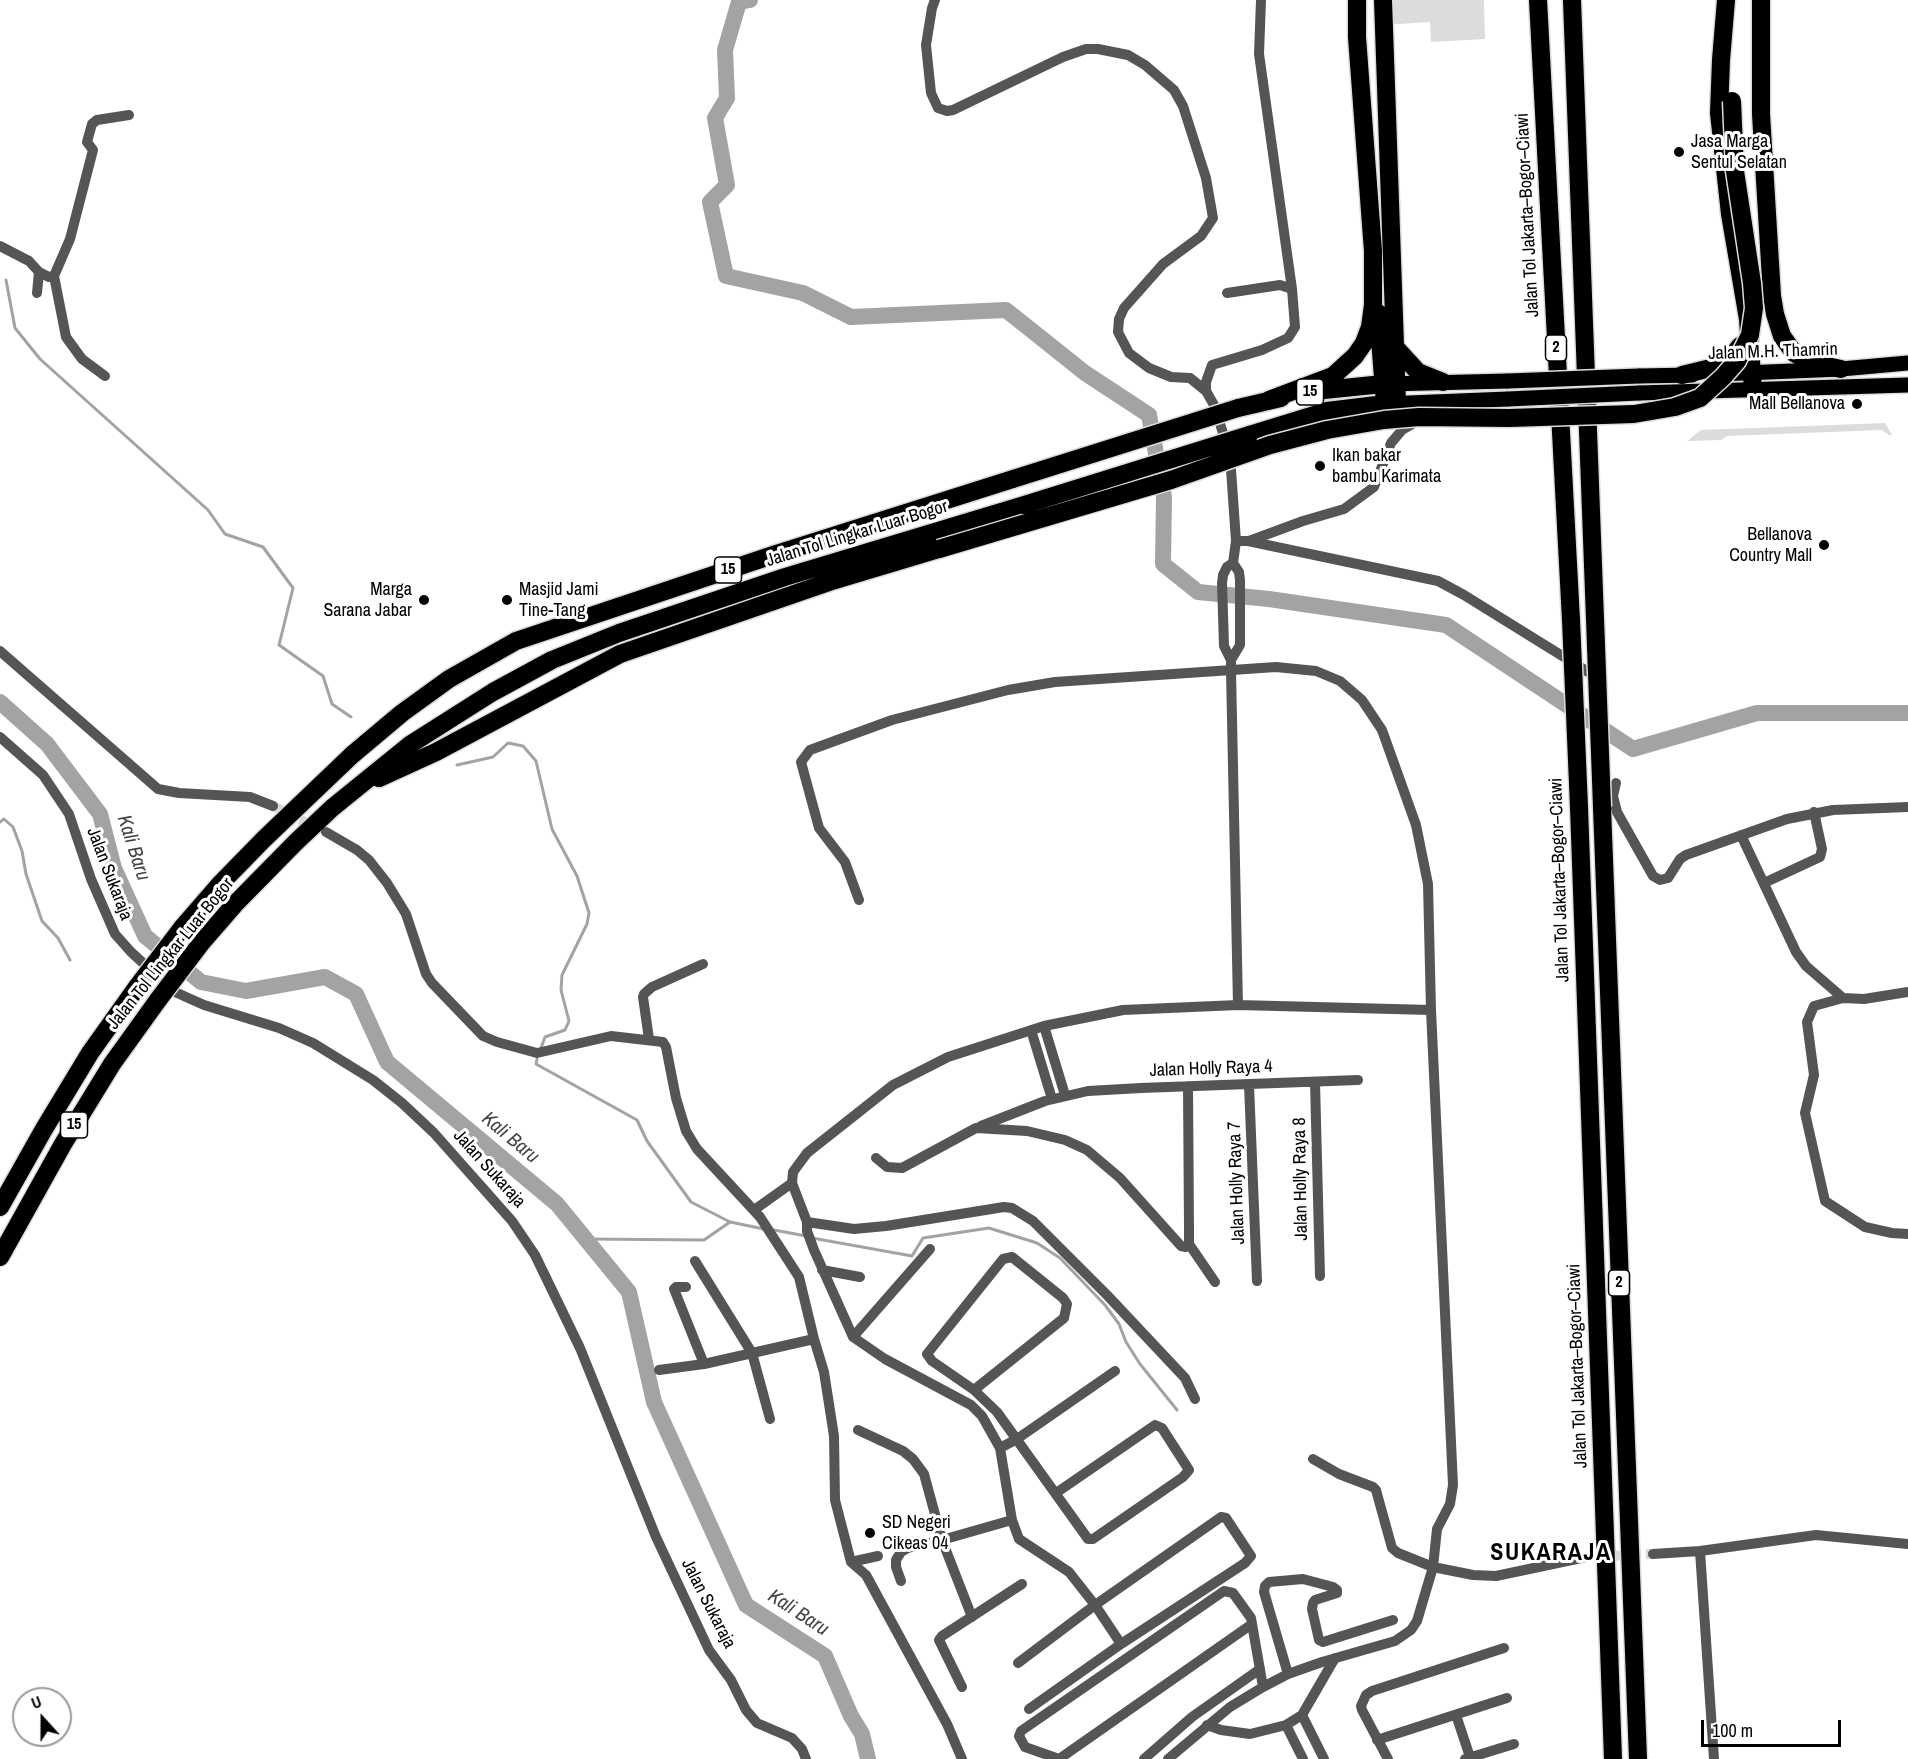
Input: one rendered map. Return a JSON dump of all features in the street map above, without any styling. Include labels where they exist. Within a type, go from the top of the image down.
[{"type":"highway","points":[[1358,0],[1357,37],[1373,251],[1391,404]]},
{"type":"highway","points":[[1383,0],[1396,348],[1390,384]]},
{"type":"highway","name":"Jalan Tol Jakarta–Bogor–Ciawi","points":[[1538,0],[1579,807],[1613,1759]]},
{"type":"highway","name":"2","points":[[1572,0],[1638,1759]]},
{"type":"highway","points":[[1726,0],[1719,113],[1730,214],[1748,319],[1753,381]]},
{"type":"highway","points":[[357,788],[436,752],[620,654],[829,582],[1171,480],[1270,445],[1327,430],[1384,420],[1419,417],[1509,418],[1634,414],[1675,407],[1700,398],[1737,361],[1750,335],[1754,308],[1736,171],[1732,101],[1738,0]]},
{"type":"highway","points":[[1761,0],[1761,114],[1775,314],[1782,336],[1794,353],[1813,363],[1841,369]]},
{"type":"highway","points":[[1269,400],[1333,376],[1355,356],[1364,343],[1370,327],[1373,305],[1373,251]]},
{"type":"highway","points":[[1682,375],[1719,366],[1728,360],[1741,344],[1748,319]]},
{"type":"highway","points":[[1396,348],[1418,372],[1443,382]]},
{"type":"highway","name":"Jalan Tol Lingkar Luar Bogor","points":[[0,1207],[90,1053],[182,928],[221,883],[264,839],[352,755],[402,713],[449,679],[516,641],[772,555],[1013,478],[1269,400],[1325,388],[1390,384]]},
{"type":"highway","name":"Jalan Tol Lingkar Luar Bogor","points":[[0,1257],[96,1090],[136,1029],[202,942],[235,904],[332,808],[411,744],[493,692],[552,660],[619,633],[784,577],[1327,411],[1391,404]]},
{"type":"main road","name":"Jalan M.H. Thamrin","points":[[1391,404],[1639,393],[1908,363]]},
{"type":"main road","name":"Jalan M.H. Thamrin","points":[[1390,384],[1682,375],[1753,381],[1908,385]]},
{"type":"street","points":[[935,0],[926,45],[931,93],[938,108],[946,111],[1063,57],[1086,49],[1128,55],[1145,65],[1174,90],[1183,106],[1206,178],[1213,218],[1201,236],[1163,264],[1124,308],[1119,319],[1118,332],[1129,353],[1149,368],[1171,377],[1190,378],[1206,391],[1214,405],[1230,455],[1236,541],[1233,563],[1239,572],[1240,584],[1240,645],[1231,665]]},
{"type":"street","points":[[1206,391],[1206,382],[1212,365],[1262,350],[1288,338],[1295,327],[1292,289],[1259,54],[1261,0]]},
{"type":"street","points":[[105,376],[81,359],[66,337],[54,276],[70,239],[82,195],[93,150],[87,142],[92,124],[97,120],[129,115]]},
{"type":"street","points":[[0,246],[29,261],[39,272],[49,277],[54,276]]},
{"type":"street","points":[[37,293],[39,272]]},
{"type":"street","points":[[1227,293],[1280,285],[1292,289]]},
{"type":"street","points":[[1248,542],[1303,521],[1344,509],[1374,487],[1391,443],[1402,430],[1419,419],[1423,402]]},
{"type":"street","points":[[1236,541],[1438,581],[1593,675],[1604,674]]},
{"type":"street","points":[[1233,563],[1227,567],[1222,583],[1223,641],[1231,665],[1238,1005]]},
{"type":"street","points":[[0,651],[158,789],[179,794],[250,797],[273,806]]},
{"type":"street","points":[[859,900],[845,862],[819,828],[801,762],[810,750],[892,720],[1008,690],[1055,682],[1231,665],[1316,671],[1341,681],[1362,700],[1382,730],[1416,825],[1428,884],[1431,1010],[1453,1485],[1450,1504],[1437,1529],[1432,1567],[1417,1621],[1411,1630],[1395,1641],[1288,1674],[1263,1687],[1230,1707],[1168,1759]]},
{"type":"street","name":"Jalan Sukaraja","points":[[0,737],[43,775],[69,814],[91,879],[115,934],[131,952],[175,992],[204,1005],[279,1028],[313,1043],[372,1080],[434,1133],[516,1225],[535,1255],[580,1348],[656,1537],[709,1650],[731,1680],[746,1710],[757,1723],[792,1738],[802,1749],[806,1759]]},
{"type":"street","points":[[1616,783],[1612,796],[1617,812],[1653,876],[1660,880],[1668,878],[1680,859],[1686,855],[1787,819],[1814,812],[1908,807]]},
{"type":"street","points":[[1764,883],[1820,856],[1822,849],[1814,812]]},
{"type":"street","points":[[326,832],[357,850],[369,860],[387,883],[406,914],[426,974],[483,1036],[496,1042],[540,1053],[611,1036],[663,1042],[686,1131],[697,1149],[771,1232],[799,1277],[824,1372],[834,1436],[835,1500],[851,1562],[866,1575],[947,1724],[962,1759]]},
{"type":"street","points":[[1741,835],[1796,952],[1806,966],[1843,998]]},
{"type":"street","points":[[648,1039],[644,994],[652,987],[703,964]]},
{"type":"street","points":[[1908,992],[1864,999],[1843,998],[1814,1006],[1807,1022],[1814,1075],[1805,1113],[1825,1201],[1865,1227],[1908,1234]]},
{"type":"street","points":[[1121,1644],[1069,1572],[1019,1539],[1012,1520],[1000,1448],[982,1416],[971,1405],[885,1359],[853,1337],[814,1250],[792,1183],[793,1172],[807,1153],[893,1085],[948,1057],[1044,1026],[1123,1010],[1238,1005],[1431,1010]]},
{"type":"street","points":[[1044,1026],[1065,1095]]},
{"type":"street","points":[[1031,1030],[1052,1099]]},
{"type":"street","name":"Jalan Holly Raya 4","points":[[876,1158],[887,1167],[902,1168],[976,1128],[1065,1095],[1114,1089],[1358,1080]]},
{"type":"street","name":"Jalan Holly Raya 8","points":[[1315,1082],[1320,1276]]},
{"type":"street","name":"Jalan Holly Raya 7","points":[[1250,1084],[1257,1281]]},
{"type":"street","points":[[1188,1086],[1189,1244],[1215,1281]]},
{"type":"street","points":[[976,1128],[1027,1131],[1065,1140],[1087,1150],[1120,1179],[1181,1246],[1186,1247],[1189,1244]]},
{"type":"street","points":[[757,1214],[792,1183]]},
{"type":"street","points":[[807,1226],[854,1229],[1004,1207],[1012,1208],[1033,1221],[1107,1295],[1185,1378],[1195,1399]]},
{"type":"street","points":[[853,1337],[930,1249]]},
{"type":"street","points":[[974,1389],[1064,1318],[1067,1304],[1063,1298],[1012,1257],[1003,1259],[927,1354],[932,1361],[974,1389],[998,1412],[1088,1539],[1093,1539],[1183,1477],[1189,1470],[1162,1428],[1155,1425],[1056,1493]]},
{"type":"street","points":[[695,1261],[752,1353],[770,1419]]},
{"type":"street","points":[[822,1270],[860,1277]]},
{"type":"street","points":[[686,1287],[674,1289],[704,1364]]},
{"type":"street","points":[[659,1370],[704,1364],[814,1339]]},
{"type":"street","points":[[1000,1448],[1017,1439],[1115,1371]]},
{"type":"street","points":[[858,1430],[903,1451],[924,1474],[942,1540],[972,1617]]},
{"type":"street","points":[[1313,1460],[1339,1474],[1373,1487],[1376,1490],[1392,1548],[1398,1553],[1432,1567],[1473,1575],[1496,1576],[1586,1557]]},
{"type":"street","points":[[1018,1663],[1095,1605],[1221,1517],[1226,1518],[1249,1553],[1250,1557],[1245,1563],[1121,1644],[1029,1709]]},
{"type":"street","points":[[902,1581],[896,1567],[896,1560],[901,1552],[908,1548],[1012,1520]]},
{"type":"street","points":[[1653,1554],[1700,1551],[1816,1535],[1908,1544]]},
{"type":"street","points":[[1700,1551],[1714,1759]]},
{"type":"street","points":[[851,1562],[878,1556]]},
{"type":"street","points":[[1288,1674],[1264,1592],[1265,1586],[1269,1582],[1303,1579],[1337,1590],[1337,1593],[1314,1600]]},
{"type":"street","points":[[1303,1579],[1314,1600],[1312,1609],[1319,1640],[1323,1642],[1393,1620]]},
{"type":"street","points":[[962,1687],[939,1641],[942,1636],[1022,1584]]},
{"type":"street","points":[[1252,1624],[1059,1759],[1025,1747],[1019,1736],[1021,1731],[1224,1590],[1230,1590],[1233,1593],[1246,1610],[1252,1624],[1263,1687]]},
{"type":"street","points":[[1246,1610],[1268,1607]]},
{"type":"street","points":[[1388,1759],[1362,1710],[1361,1706],[1366,1695],[1372,1691],[1504,1648]]},
{"type":"street","points":[[1207,1725],[1221,1730],[1250,1734],[1286,1725],[1302,1715],[1335,1658]]},
{"type":"street","points":[[1144,1759],[1192,1717],[1260,1669]]},
{"type":"street","points":[[1377,1740],[1507,1698]]},
{"type":"street","points":[[1302,1715],[1324,1759]]},
{"type":"street","points":[[1456,1715],[1467,1758],[1514,1744]]},
{"type":"street","points":[[1286,1725],[1303,1759]]},
{"type":"shaded area","points":[[1383,0],[1484,0],[1485,39],[1431,42],[1430,22],[1384,25]]},
{"type":"shaded area","points":[[1885,423],[1892,435],[1882,430],[1727,436],[1721,440],[1687,441],[1701,430]]},
{"type":"waterway","points":[[750,0],[739,2],[725,50],[727,98],[715,118],[727,185],[710,202],[726,276],[803,293],[851,317],[1006,310],[1085,373],[1149,415],[1164,497],[1163,564],[1198,592],[1269,599],[1446,625],[1633,749],[1757,713],[1908,713]]},
{"type":"waterway","points":[[6,280],[15,328],[40,359],[208,510],[225,534],[263,547],[293,588],[279,645],[323,676],[332,704],[351,717]]},
{"type":"waterway","name":"Kali Baru","points":[[0,702],[47,744],[100,814],[114,868],[145,936],[201,982],[246,991],[325,977],[356,994],[387,1062],[557,1204],[629,1292],[654,1402],[746,1605],[825,1656],[851,1716],[862,1734],[868,1759]]},
{"type":"waterway","points":[[457,765],[493,757],[508,743],[523,746],[536,761],[552,829],[577,876],[589,913],[587,924],[562,975],[561,990],[569,1021],[565,1030],[545,1037],[541,1048]]},
{"type":"waterway","points":[[0,822],[4,819],[13,827],[42,921],[58,938],[70,960]]},
{"type":"waterway","points":[[537,1059],[536,1064],[637,1120],[647,1141],[691,1202],[730,1222]]},
{"type":"waterway","points":[[586,1239],[704,1240],[730,1222],[764,1229]]},
{"type":"waterway","points":[[812,1238],[912,1256],[923,1238],[989,1228],[1037,1243],[1060,1258],[1105,1305],[1119,1324],[1126,1342],[1140,1364],[1177,1410]]},
{"type":"waterway","points":[[774,1230],[806,1236]]},
{"type":"tunnel","points":[[273,806],[315,827]]},
{"type":"tunnel","points":[[1586,1557],[1653,1554]]},
{"type":"place","name":"Jasa Marga Sentul Selatan","points":[[1679,152]]},
{"type":"place","name":"Mall Bellanova","points":[[1857,404]]},
{"type":"place","name":"Ikan bakar bambu Karimata","points":[[1320,466]]},
{"type":"place","name":"Bellanova Country Mall","points":[[1824,545]]},
{"type":"place","name":"Marga Sarana Jabar","points":[[424,600]]},
{"type":"place","name":"Masjid Jami Tine-Tang","points":[[507,600]]},
{"type":"place","name":"SD Negeri Cikeas 04","points":[[870,1533]]},
{"type":"district","name":"SUKARAJA","points":[[1551,1554]]}]
